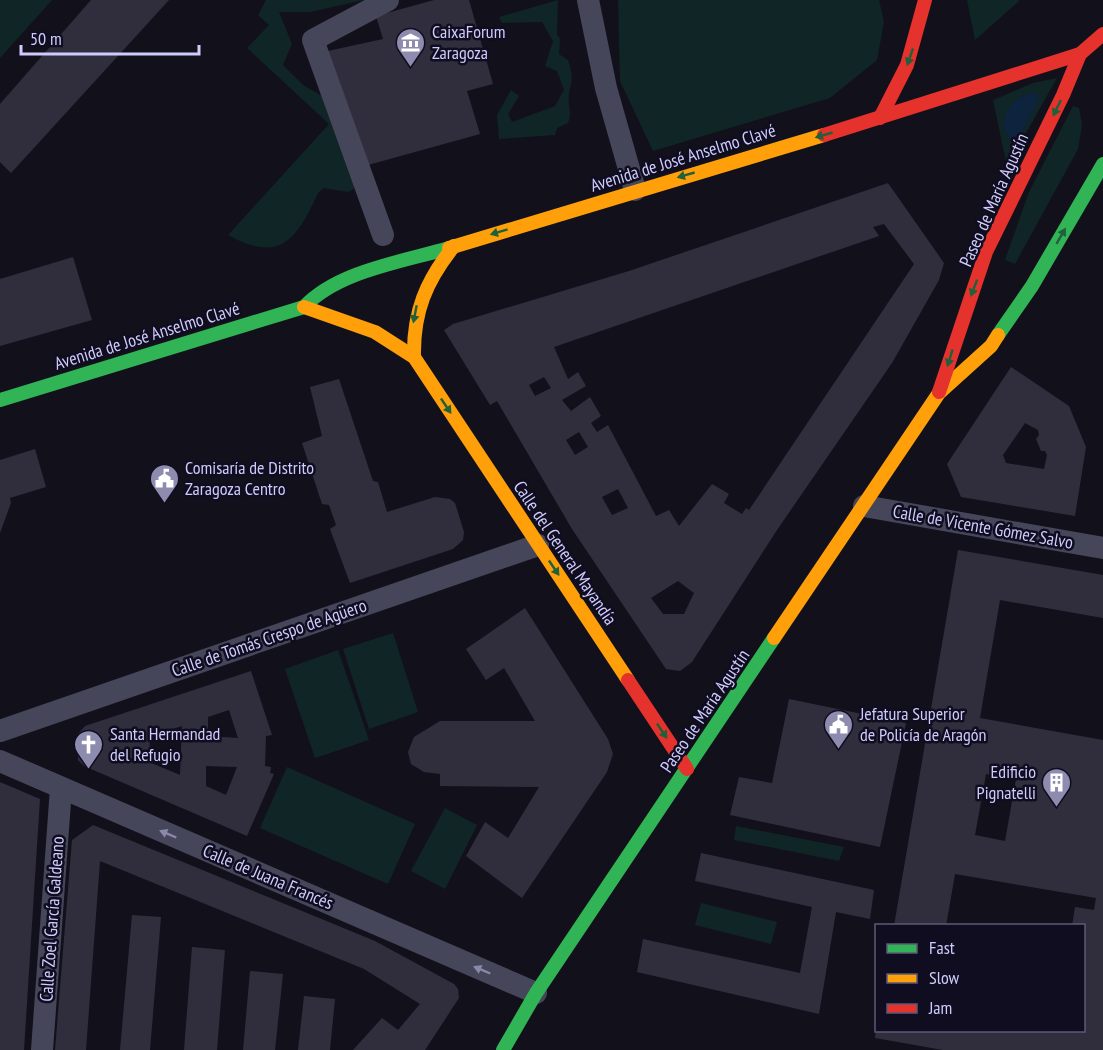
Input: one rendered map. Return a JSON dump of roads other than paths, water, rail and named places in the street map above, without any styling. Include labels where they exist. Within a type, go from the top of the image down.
[{"type":"main road","points":[[880,118],[907,65],[925,0]]},
{"type":"main road","name":"Paseo de María Agustín","points":[[939,393],[986,252],[1063,95],[1080,54],[1103,34]]},
{"type":"main road","name":"Avenida de José Anselmo Clavé","points":[[0,400],[304,307],[318,292],[338,281],[634,190],[880,118],[1080,54]]},
{"type":"main road","name":"Paseo de María Agustín","points":[[503,1050],[536,993],[939,393],[991,346],[1032,286],[1103,164]]},
{"type":"main road","points":[[414,357],[413,323],[419,298],[428,279],[454,246]]},
{"type":"main road","points":[[304,307],[367,326],[393,340],[414,357]]},
{"type":"main road","name":"Calle del General Mayandía","points":[[414,357],[687,769]]},
{"type":"street","points":[[383,235],[313,40],[388,0]]},
{"type":"street","points":[[588,0],[606,88],[634,190]]},
{"type":"street","name":"Calle de Vicente Gómez Salvo","points":[[864,506],[1103,548]]},
{"type":"street","name":"Calle de Tomás Crespo de Agüero","points":[[0,731],[538,545]]},
{"type":"street","name":"Calle de Juana Francés","points":[[0,761],[536,993]]},
{"type":"street","name":"Calle Zoel García Galdeano","points":[[42,1050],[61,788]]},
{"type":"water","points":[[1032,93],[1038,95],[1038,101],[1017,142],[1012,142],[1003,126],[1006,114],[1015,100]]},
{"type":"place","name":"CaixaForum Zaragoza","points":[[411,68]]},
{"type":"place","name":"Comisaría de Distrito Zaragoza Centro","points":[[164,504]]},
{"type":"place","name":"Jefatura Superior de Policía de Aragón","points":[[839,750]]},
{"type":"place","name":"Santa Hermandad del Refugio","points":[[89,770]]},
{"type":"place","name":"Edificio Pignatelli","points":[[1057,808]]}]
